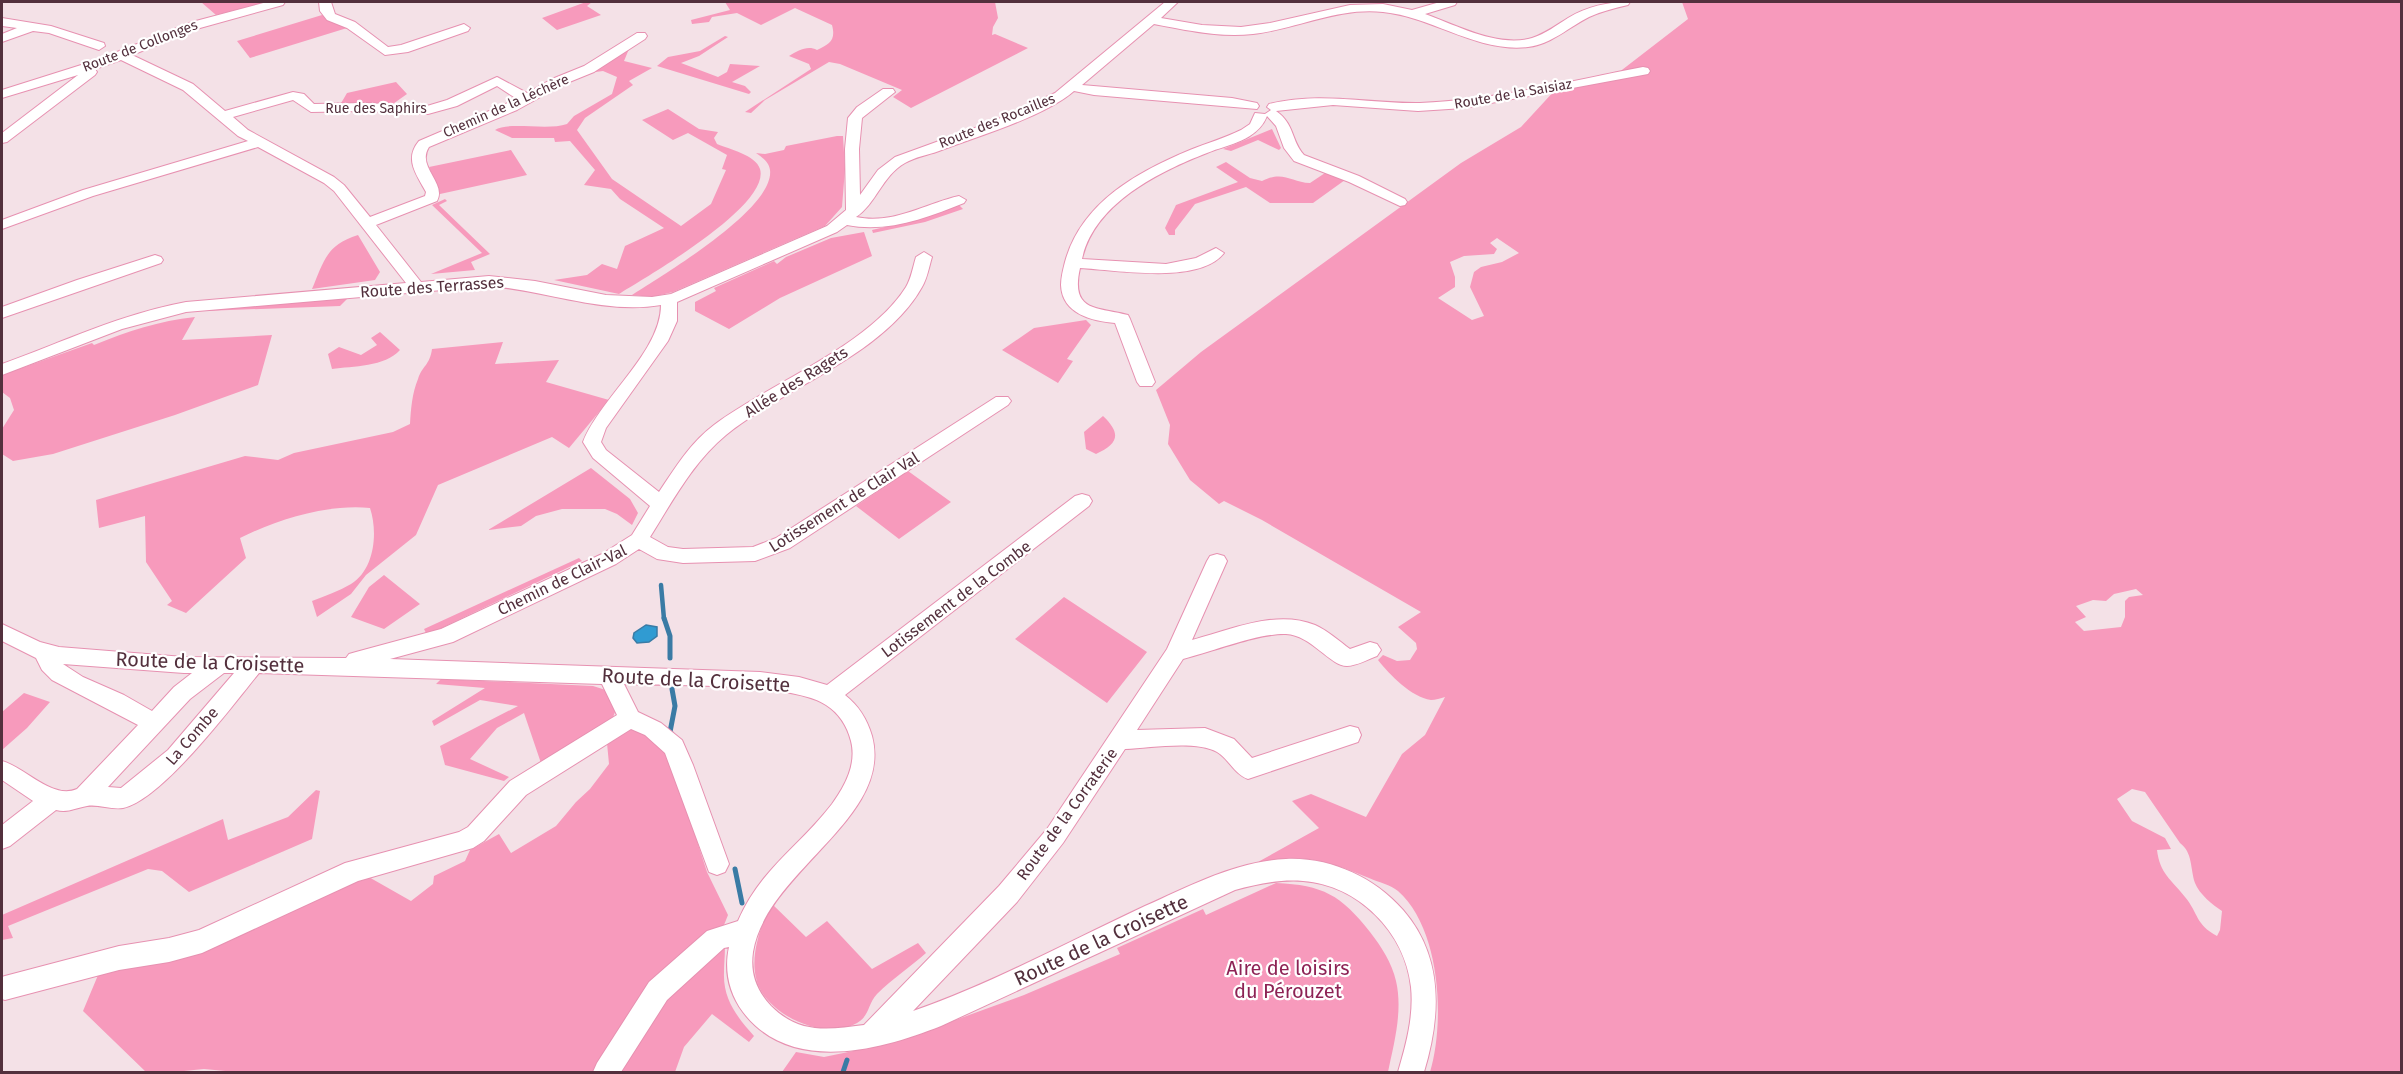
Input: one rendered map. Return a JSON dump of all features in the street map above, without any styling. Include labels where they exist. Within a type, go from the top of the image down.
[{"type":"street","name":"Route de Collonges","points":[[2,94],[102,63],[180,30],[279,2]]},
{"type":"street","points":[[325,2],[326,11],[331,17],[351,25],[385,51],[404,49],[464,28]]},
{"type":"street","name":"Route des Rocailles","points":[[850,216],[879,177],[893,164],[914,154],[1006,121],[1060,96],[1074,87],[1152,12],[1172,2]]},
{"type":"street","points":[[1413,14],[1451,2]]},
{"type":"street","points":[[1152,12],[1203,30],[1235,31],[1272,27],[1345,5],[1378,7],[1413,14],[1481,38],[1526,43],[1542,39],[1589,12],[1624,2]]},
{"type":"street","points":[[2,22],[51,30],[99,46]]},
{"type":"street","points":[[2,38],[32,27]]},
{"type":"street","name":"Chemin de la Léchère","points":[[366,224],[432,198],[434,192],[416,157],[417,150],[424,144],[512,107],[526,98],[589,69],[641,36]]},
{"type":"street","points":[[121,55],[188,87],[243,133],[329,180],[339,188],[416,286]]},
{"type":"street","points":[[2,139],[102,63]]},
{"type":"street","name":"Route de la Saisiaz","points":[[1074,87],[1094,91],[1232,102],[1264,111],[1340,101],[1411,107],[1464,104],[1643,71]]},
{"type":"street","name":"Rue des Saphirs","points":[[223,116],[293,96],[299,96],[311,108],[365,107],[428,110],[452,103],[497,81],[526,98]]},
{"type":"street","points":[[888,92],[860,112],[852,125],[853,183],[850,216],[862,225],[892,222],[959,200]]},
{"type":"street","points":[[1146,382],[1122,319],[1082,310],[1074,302],[1069,282],[1079,241],[1106,207],[1126,190],[1178,160],[1246,133],[1256,126],[1264,111],[1283,123],[1293,152],[1299,159],[1354,179],[1400,202]]},
{"type":"street","points":[[2,225],[80,196],[261,142]]},
{"type":"street","name":"Route des Terrasses","points":[[2,370],[163,310],[416,286],[507,281],[633,303],[669,299],[823,234],[850,216]]},
{"type":"street","points":[[1073,263],[1176,268],[1196,264],[1216,253]]},
{"type":"street","name":"Allée des Ragets","points":[[661,504],[699,449],[720,430],[851,347],[891,318],[915,286],[924,257]]},
{"type":"street","points":[[2,313],[83,283],[155,260]]},
{"type":"street","points":[[661,504],[599,454],[592,441],[598,427],[660,341],[669,321],[669,299]]},
{"type":"street","name":"Lotissement de Clair Val","points":[[639,540],[672,555],[741,555],[766,551],[783,543],[1002,401]]},
{"type":"street","name":"Lotissement de la Combe","points":[[830,695],[1082,501]]},
{"type":"street","name":"Chemin de Clair-Val","points":[[333,666],[446,636],[609,559],[639,540],[661,504]]},
{"type":"street","name":"Route de la Corraterie","points":[[872,1035],[1020,881],[1074,808],[1176,653],[1189,629],[1217,561]]},
{"type":"street","points":[[1176,653],[1282,626],[1308,631],[1347,658],[1371,650]]},
{"type":"street","name":"Route de la Croisette","points":[[6,640],[45,652],[85,658],[219,665],[333,666],[763,681],[813,688],[830,695],[851,713],[861,732],[864,755],[861,776],[843,807],[773,882],[758,904],[746,930],[740,958],[742,983],[751,1003],[775,1026],[802,1040],[850,1040],[924,1020],[1233,880],[1264,871],[1308,870],[1337,877],[1365,891],[1382,904],[1407,933],[1419,962],[1424,996],[1422,1028],[1411,1072]]},
{"type":"street","points":[[45,652],[50,665],[55,670],[153,722]]},
{"type":"street","name":"La Combe","points":[[85,796],[122,798],[164,768],[254,664]]},
{"type":"street","name":"La Combe","points":[[51,800],[67,802],[85,796],[182,693],[219,665]]},
{"type":"street","points":[[608,675],[630,718],[653,729],[674,747],[717,864]]},
{"type":"street","points":[[5,988],[120,958],[169,950],[202,941],[354,871],[465,841],[476,834],[518,788],[630,718]]},
{"type":"street","points":[[1120,740],[1205,737],[1226,746],[1248,769],[1350,735]]},
{"type":"street","points":[[2,770],[11,773],[51,800],[2,839]]},
{"type":"street","points":[[606,1072],[658,991],[716,939],[746,930]]},
{"type":"green space","points":[[201,2],[267,2],[216,15]]},
{"type":"green space","points":[[586,2],[592,2],[587,6],[601,15],[557,30],[542,18]]},
{"type":"green space","points":[[725,2],[995,2],[998,18],[992,35],[995,34],[1028,48],[911,108],[893,97],[902,90],[840,64],[829,62],[765,100],[751,113],[745,112],[811,69],[809,64],[789,56],[803,49],[817,50],[825,46],[832,38],[832,25],[795,8],[761,25],[737,13],[712,17],[709,22],[692,24],[691,20],[730,10]]},
{"type":"green space","points":[[1682,2],[2401,2],[2401,1072],[1430,1072],[1437,1028],[1436,977],[1423,928],[1412,908],[1392,887],[1327,863],[1303,859],[1258,862],[1319,828],[1292,801],[1311,794],[1366,817],[1402,754],[1425,735],[1445,697],[1431,700],[1416,695],[1378,660],[1383,655],[1397,661],[1410,660],[1417,649],[1416,643],[1398,627],[1421,612],[1262,520],[1224,501],[1219,504],[1190,480],[1168,444],[1170,425],[1156,390],[1201,352],[1461,163],[1521,127],[1556,89],[1618,73],[1688,19]],"holes":[[[1497,238],[1519,253],[1502,262],[1481,267],[1474,272],[1470,287],[1484,316],[1472,320],[1438,298],[1455,287],[1455,277],[1450,262],[1464,256],[1494,254],[1497,249],[1490,243]],[[2136,589],[2143,595],[2129,597],[2125,601],[2125,617],[2121,627],[2084,631],[2075,622],[2086,617],[2076,606],[2093,600],[2106,601],[2114,594]],[[2132,789],[2145,792],[2187,851],[2197,887],[2222,911],[2217,936],[2201,923],[2189,903],[2163,871],[2157,850],[2171,849],[2165,838],[2132,821],[2117,799]]]},
{"type":"green space","points":[[322,15],[347,28],[250,58],[237,41]]},
{"type":"green space","points":[[725,36],[728,37],[699,56],[681,63],[718,77],[727,72],[730,64],[760,66],[732,82],[745,86],[751,92],[749,94],[657,66],[668,57],[700,51]]},
{"type":"green space","points":[[629,49],[624,61],[652,68],[629,81],[633,85],[585,118],[577,130],[612,179],[681,226],[711,204],[726,170],[722,169],[727,155],[688,133],[673,140],[642,120],[668,109],[699,129],[718,132],[714,138],[717,144],[748,156],[760,169],[758,184],[746,202],[727,220],[678,257],[619,294],[554,280],[587,275],[602,264],[617,269],[625,246],[664,228],[620,199],[611,189],[584,185],[595,170],[570,141],[555,142],[554,138],[512,138],[495,130],[509,126],[549,127],[567,124],[574,116],[612,94],[617,77],[603,71],[588,73]]},
{"type":"green space","points":[[396,82],[407,94],[390,106],[340,105],[347,93]]},
{"type":"green space","points":[[1272,129],[1281,148],[1279,150],[1258,140],[1231,151],[1223,149]]},
{"type":"green space","points":[[843,136],[845,169],[842,207],[825,226],[673,292],[652,297],[632,295],[714,240],[755,203],[767,186],[770,170],[767,162],[756,153],[765,154],[784,150],[786,146]]},
{"type":"green space","points":[[511,150],[527,175],[440,194],[429,167]]},
{"type":"green space","points":[[1226,162],[1250,178],[1262,181],[1281,177],[1310,183],[1325,173],[1345,180],[1313,203],[1270,203],[1246,187],[1195,204],[1175,230],[1175,235],[1169,235],[1165,228],[1176,205],[1238,182],[1216,167]]},
{"type":"green space","points":[[445,199],[447,201],[439,205],[490,254],[471,262],[475,270],[431,274],[482,253],[432,205]]},
{"type":"green space","points":[[959,205],[963,209],[925,222],[873,233],[872,230],[923,218]]},
{"type":"green space","points":[[864,232],[872,256],[780,298],[729,329],[695,311],[695,302],[716,291],[714,288],[774,261],[777,264],[786,257],[831,238]]},
{"type":"green space","points":[[358,235],[380,272],[375,280],[312,289],[323,262],[333,249],[347,239]]},
{"type":"green space","points":[[348,298],[340,306],[204,311],[205,310]]},
{"type":"green space","points":[[195,317],[182,340],[272,335],[258,385],[175,415],[53,454],[13,461],[2,454],[2,429],[14,410],[10,398],[2,392],[2,375],[144,327]]},
{"type":"green space","points":[[1086,320],[1091,325],[1067,359],[1073,361],[1058,383],[1002,350],[1034,328]]},
{"type":"green space","points":[[380,332],[400,350],[394,356],[368,365],[332,369],[328,354],[339,347],[361,355],[377,345],[371,338]]},
{"type":"green space","points":[[503,342],[495,364],[559,360],[546,382],[609,400],[569,448],[552,437],[438,485],[416,535],[366,575],[351,594],[317,617],[312,601],[351,584],[359,577],[370,560],[374,528],[370,508],[337,508],[303,514],[240,538],[246,558],[186,613],[167,605],[172,601],[146,562],[145,516],[99,528],[96,500],[245,456],[278,460],[294,453],[393,432],[410,424],[416,385],[430,359],[432,349]]},
{"type":"green space","points":[[1103,416],[1113,428],[1115,438],[1109,446],[1096,454],[1086,449],[1084,432]]},
{"type":"green space","points":[[591,468],[630,499],[638,513],[632,525],[617,514],[605,509],[562,509],[536,516],[521,526],[488,530]]},
{"type":"green space","points":[[908,471],[951,502],[899,539],[856,506]]},
{"type":"green space","points":[[579,558],[582,561],[427,635],[424,629]]},
{"type":"green space","points":[[384,575],[420,604],[384,629],[351,617],[369,587]]},
{"type":"green space","points":[[1064,597],[1147,652],[1107,703],[1015,639]]},
{"type":"green space","points":[[441,679],[593,686],[609,691],[615,696],[615,712],[612,720],[542,766],[524,713],[497,728],[470,759],[509,777],[504,781],[445,765],[440,746],[518,706],[480,700],[434,726],[432,721],[485,688],[436,684]]},
{"type":"green space","points":[[24,693],[50,702],[27,728],[2,750],[2,712]]},
{"type":"green space","points":[[630,727],[666,745],[707,872],[728,915],[722,930],[725,947],[724,983],[733,1008],[754,1036],[749,1042],[712,1014],[684,1047],[675,1072],[236,1072],[204,1069],[146,1072],[83,1011],[101,968],[367,876],[411,901],[433,884],[434,876],[465,861],[470,850],[499,834],[511,853],[556,826],[590,789],[609,764],[607,743]]},
{"type":"green space","points":[[316,790],[320,791],[312,839],[189,892],[162,871],[148,869],[8,926],[13,938],[2,940],[2,915],[223,819],[228,840],[288,817]]},
{"type":"green space","name":"Aire de loisirs du Pérouzet","points":[[1276,883],[1306,886],[1330,894],[1360,919],[1386,955],[1396,981],[1399,1004],[1388,1072],[782,1072],[796,1052],[824,1057],[892,1043],[1024,995],[1120,954],[1117,948],[1203,909],[1206,915]]},
{"type":"green space","points":[[770,902],[806,937],[827,921],[872,969],[918,943],[926,953],[877,994],[866,1015],[859,1022],[840,1029],[810,1026],[781,1012],[761,991],[756,978],[756,949]]},
{"type":"water","points":[[646,625],[657,627],[657,636],[649,642],[637,643],[633,638],[634,633]]},
{"type":"waterway","points":[[661,585],[664,619]]},
{"type":"waterway","points":[[664,618],[670,636],[670,658]]},
{"type":"waterway","points":[[672,689],[675,706],[670,732],[672,734]]},
{"type":"waterway","points":[[735,869],[742,903]]},
{"type":"waterway","points":[[843,1072],[847,1060]]}]
